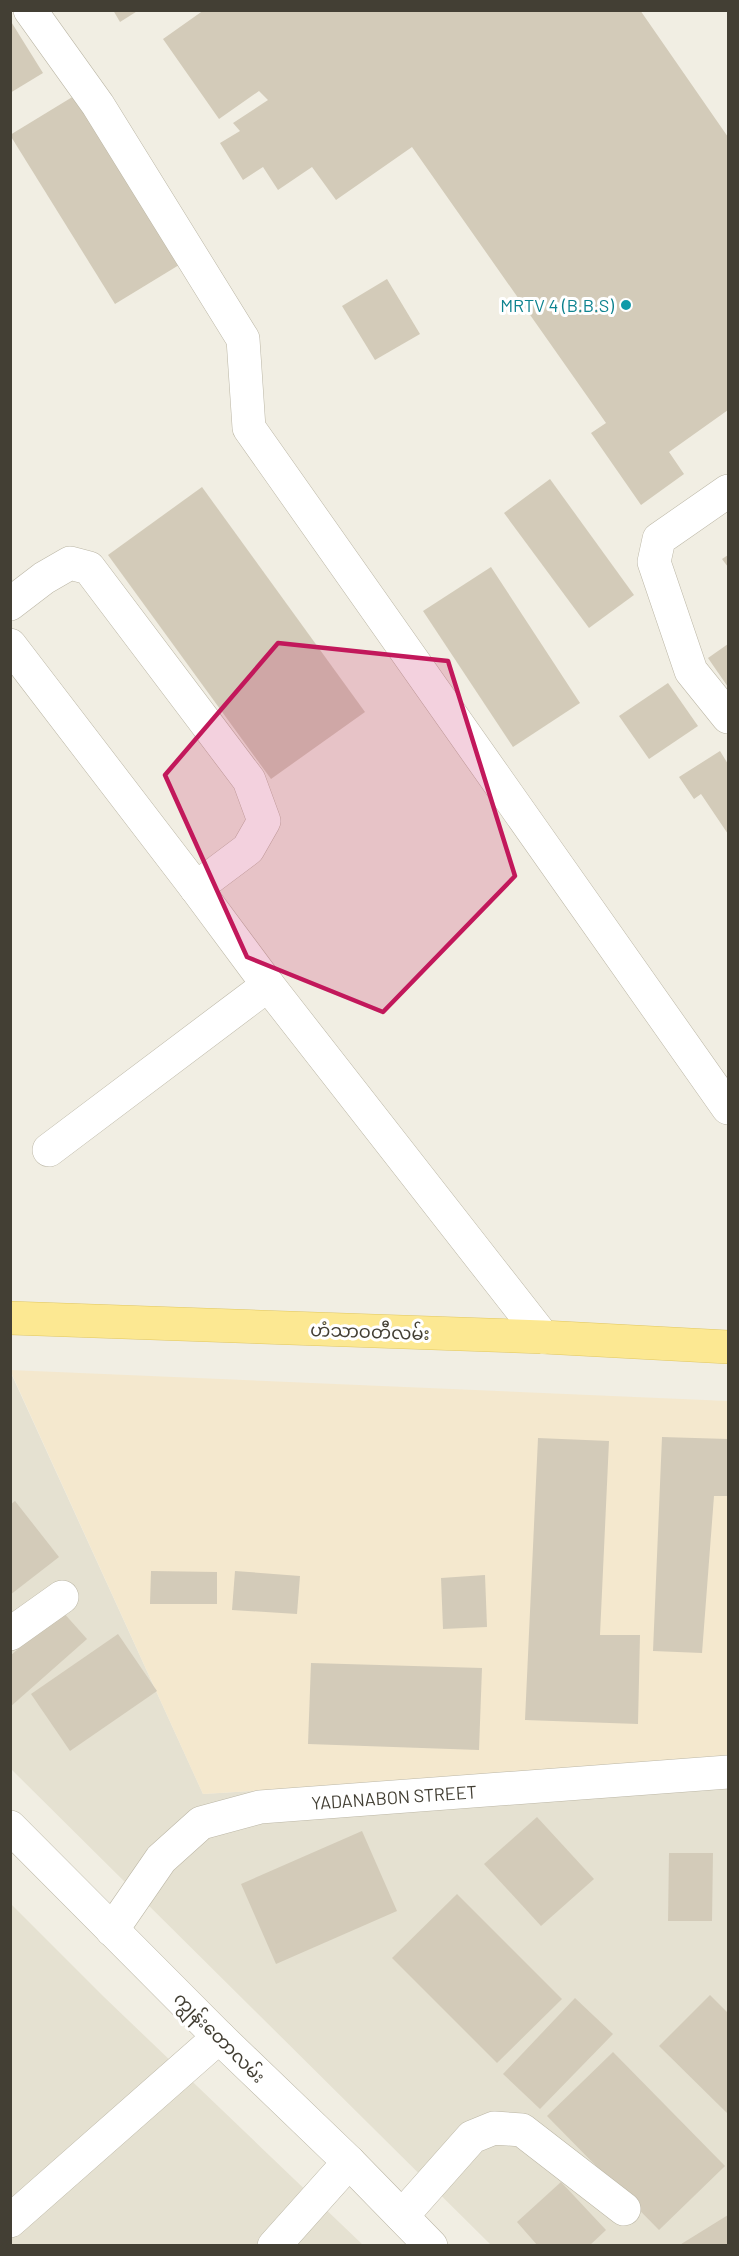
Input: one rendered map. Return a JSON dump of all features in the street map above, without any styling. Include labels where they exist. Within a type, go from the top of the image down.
[{"type":"main road","name":"ဟံသာဝတီလမ်း","points":[[10,1318],[543,1337],[729,1347]]},
{"type":"street","points":[[30,10],[98,105],[243,339],[249,428],[729,1108]]},
{"type":"street","points":[[729,491],[659,539],[654,562],[691,671],[729,717]]},
{"type":"street","points":[[10,604],[44,578],[70,563],[89,568],[249,780],[264,821],[248,849],[196,888]]},
{"type":"street","points":[[10,645],[268,985],[543,1337]]},
{"type":"street","points":[[49,1150],[268,985]]},
{"type":"street","points":[[10,1634],[62,1597]]},
{"type":"street","name":"YADANABON STREET","points":[[112,1930],[161,1858],[201,1823],[260,1807],[729,1772]]},
{"type":"street","name":"ကျွန်းတောလမ်း","points":[[10,1827],[431,2246]]},
{"type":"street","points":[[10,2221],[219,2037]]},
{"type":"street","points":[[402,2216],[472,2137],[494,2128],[522,2130],[624,2209]]},
{"type":"street","points":[[274,2246],[349,2163]]},
{"type":"highlighted area","points":[[278,643],[448,661],[515,876],[383,1012],[247,957],[165,775]]},
{"type":"shaded area","points":[[10,1370],[728,1401],[728,1762],[203,1794]]},
{"type":"shaded area","points":[[10,1371],[203,1794],[728,1762],[728,2245],[491,2245],[11,1769]]},
{"type":"shaded area","points":[[10,1903],[104,1997],[363,2245],[11,2245]]},
{"type":"building","points":[[113,10],[139,10],[120,22]]},
{"type":"building","name":"MRTV 4 (B.B.S)","points":[[204,10],[640,10],[728,137],[728,410],[669,452],[684,474],[641,505],[591,433],[606,423],[412,147],[336,200],[312,167],[278,190],[263,167],[243,180],[220,143],[240,131],[233,123],[268,100],[259,91],[219,119],[163,39]]},
{"type":"building","points":[[10,20],[43,73],[10,93]]},
{"type":"building","points":[[74,96],[179,265],[115,304],[10,135]]},
{"type":"building","points":[[387,279],[420,334],[375,360],[342,306]]},
{"type":"building","points":[[550,479],[634,595],[589,628],[504,513]]},
{"type":"building","points":[[202,487],[365,712],[271,779],[108,555]]},
{"type":"building","points":[[728,555],[728,567],[722,559]]},
{"type":"building","points":[[491,567],[580,703],[513,747],[423,611]]},
{"type":"building","points":[[728,644],[728,687],[708,658]]},
{"type":"building","points":[[668,683],[698,726],[649,759],[619,716]]},
{"type":"building","points":[[720,751],[728,764],[728,834],[701,794],[694,799],[679,777]]},
{"type":"building","points":[[662,1437],[728,1439],[728,1496],[714,1496],[702,1653],[653,1651]]},
{"type":"building","points":[[538,1438],[609,1441],[600,1635],[640,1635],[638,1724],[525,1720]]},
{"type":"building","points":[[15,1501],[59,1557],[10,1595],[10,1505]]},
{"type":"building","points":[[151,1571],[217,1572],[217,1604],[150,1604]]},
{"type":"building","points":[[235,1571],[300,1576],[297,1614],[232,1610]]},
{"type":"building","points":[[485,1575],[487,1627],[443,1629],[441,1578]]},
{"type":"building","points":[[62,1611],[87,1639],[10,1707],[10,1656]]},
{"type":"building","points":[[118,1634],[157,1691],[70,1751],[31,1694]]},
{"type":"building","points":[[311,1663],[482,1668],[479,1750],[308,1744]]},
{"type":"building","points":[[537,1817],[594,1879],[541,1926],[484,1864]]},
{"type":"building","points":[[362,1831],[397,1911],[276,1964],[241,1884]]},
{"type":"building","points":[[669,1853],[713,1853],[712,1921],[668,1921]]},
{"type":"building","points":[[457,1894],[562,1999],[497,2063],[392,1958]]},
{"type":"building","points":[[710,1995],[728,2013],[728,2114],[659,2046]]},
{"type":"building","points":[[575,1998],[613,2034],[540,2109],[503,2074]]},
{"type":"building","points":[[613,2052],[725,2166],[659,2230],[547,2116]]},
{"type":"building","points":[[561,2182],[606,2230],[589,2246],[538,2246],[517,2222]]},
{"type":"building","points":[[728,2215],[728,2246],[678,2246]]},
{"type":"place","name":"MRTV 4 (B.B.S)","points":[[626,305]]}]
